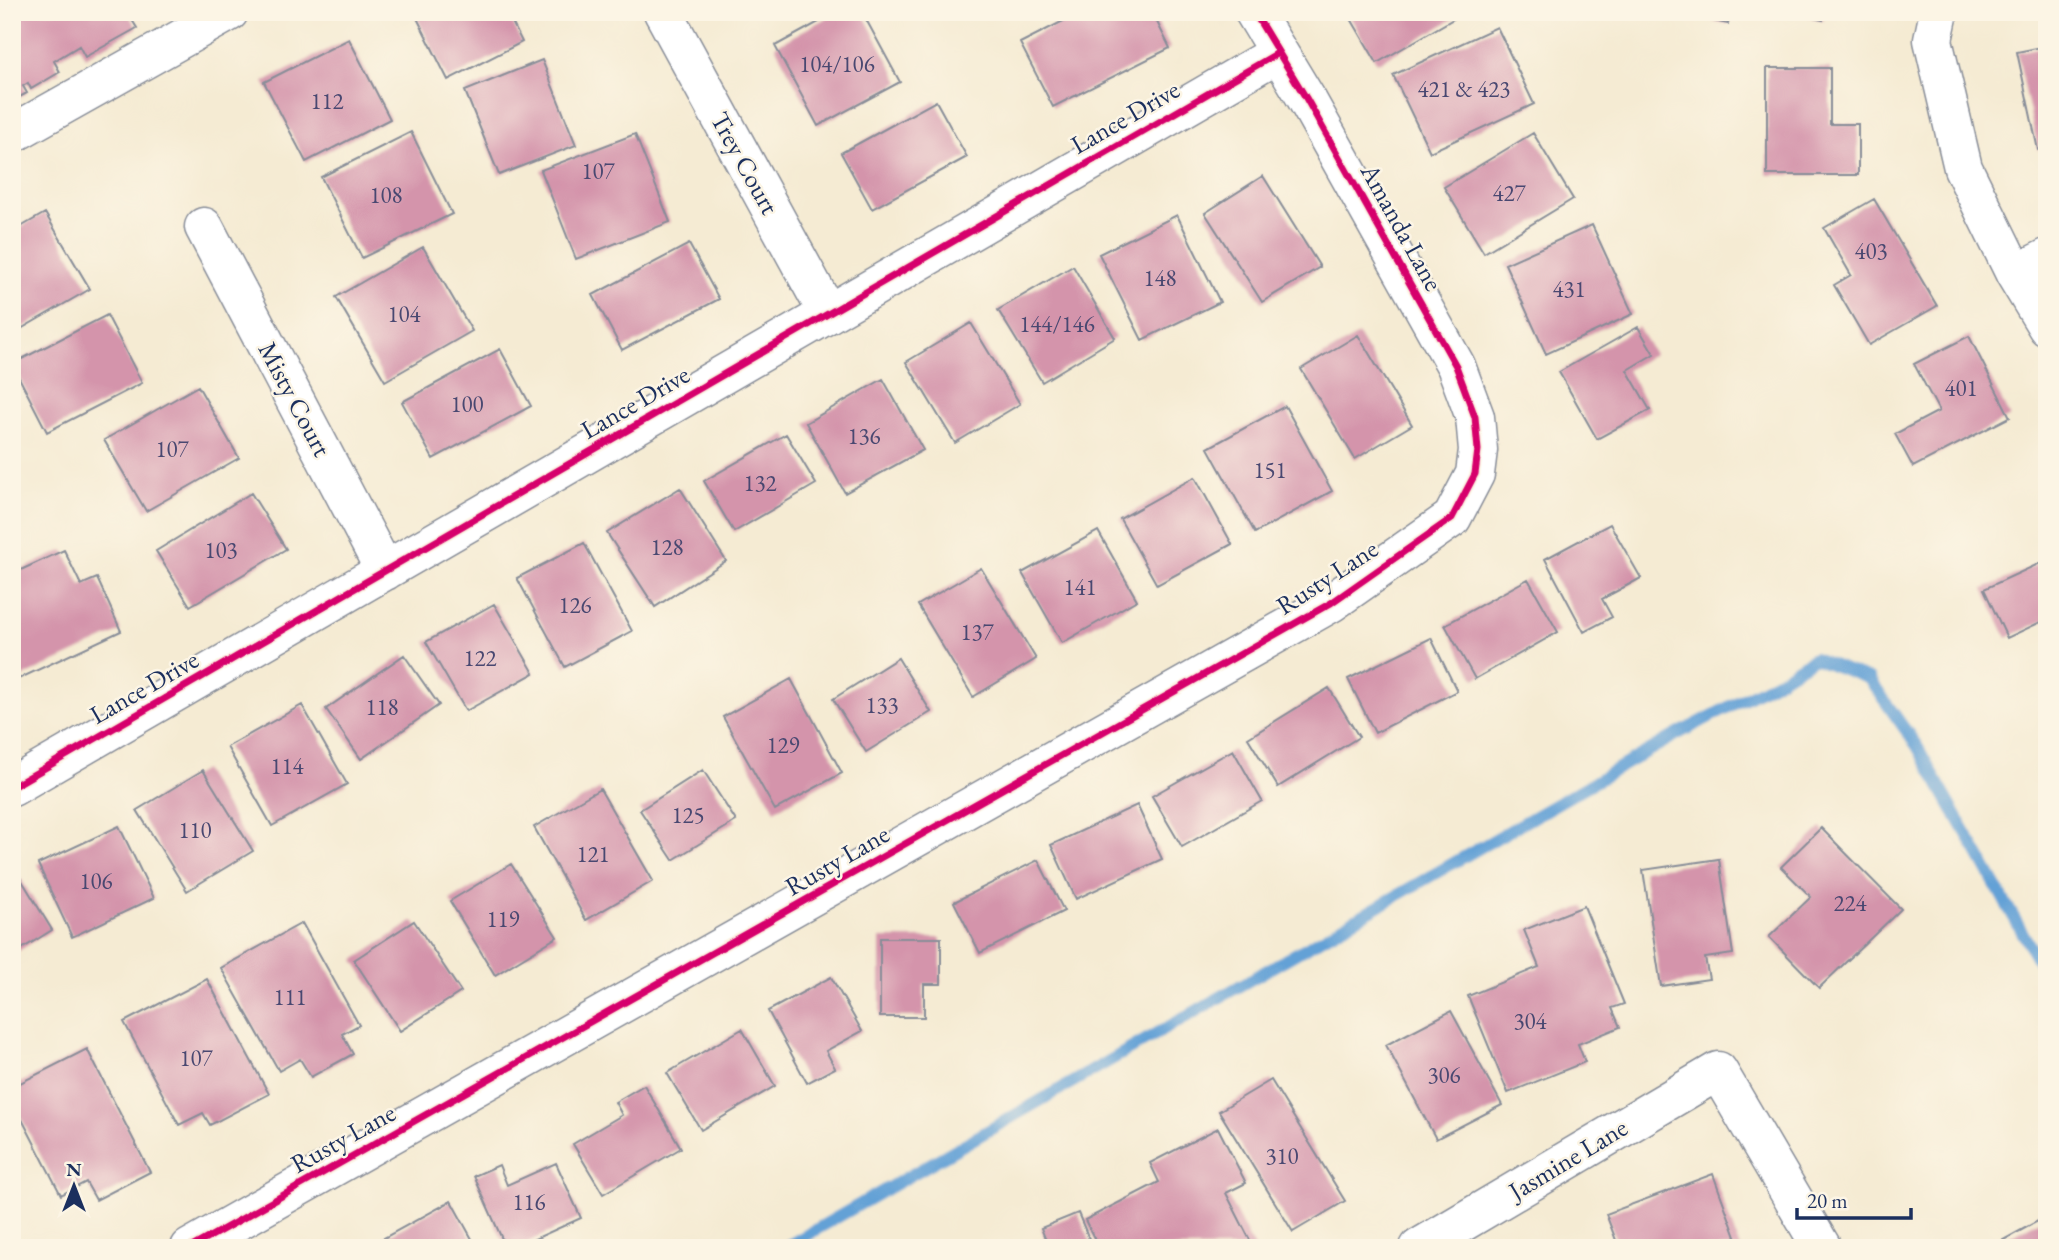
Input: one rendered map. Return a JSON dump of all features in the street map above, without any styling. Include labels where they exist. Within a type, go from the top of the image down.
[{"type":"street","points":[[12,134],[229,12]]},
{"type":"street","name":"Trey Court","points":[[663,12],[828,314]]},
{"type":"street","name":"Amanda Lane","points":[[1254,12],[1306,98],[1456,366],[1475,416],[1478,450],[1475,474]]},
{"type":"street","points":[[1939,12],[1933,40],[1963,168],[2031,266],[2047,327]]},
{"type":"street","name":"Lance Drive","points":[[12,787],[1278,52]]},
{"type":"street","name":"Misty Court","points":[[204,227],[385,572]]},
{"type":"street","name":"Rusty Lane","points":[[190,1248],[1331,603],[1452,518],[1475,474]]},
{"type":"street","name":"Jasmine Lane","points":[[1419,1248],[1718,1071],[1822,1248]]},
{"type":"building","points":[[12,12],[127,12],[137,28],[85,57],[79,46],[54,61],[60,72],[31,89],[28,83],[23,86],[27,93],[12,101]]},
{"type":"building","points":[[414,12],[507,12],[522,42],[448,80]]},
{"type":"building","points":[[837,12],[862,12],[900,82],[818,126],[775,46]]},
{"type":"building","points":[[1081,12],[1152,12],[1170,48],[1053,107],[1020,43]]},
{"type":"building","points":[[1347,12],[1459,12],[1460,15],[1377,63]]},
{"type":"building","points":[[1673,12],[1731,12],[1728,24]]},
{"type":"building","points":[[1788,12],[1825,12],[1823,20]]},
{"type":"building","points":[[1497,27],[1534,104],[1430,152],[1393,75]]},
{"type":"building","points":[[349,39],[390,119],[306,162],[264,82]]},
{"type":"building","points":[[2047,46],[2047,149],[2038,150],[2017,52]]},
{"type":"building","points":[[542,60],[576,145],[499,175],[465,91]]},
{"type":"building","points":[[1767,68],[1830,68],[1830,124],[1858,124],[1858,175],[1767,175]]},
{"type":"building","points":[[936,101],[967,157],[872,209],[841,153]]},
{"type":"building","points":[[411,132],[452,214],[362,258],[321,177]]},
{"type":"building","points":[[1533,133],[1573,199],[1484,253],[1444,187]]},
{"type":"building","points":[[635,134],[670,222],[576,259],[541,170]]},
{"type":"building","points":[[1263,176],[1320,267],[1262,302],[1205,213]]},
{"type":"building","points":[[1874,199],[1937,306],[1869,345],[1834,285],[1851,275],[1824,228]]},
{"type":"building","points":[[45,213],[90,289],[12,334],[12,232]]},
{"type":"building","points":[[1177,215],[1220,302],[1142,340],[1099,254]]},
{"type":"building","points":[[1592,225],[1633,314],[1546,354],[1505,264]]},
{"type":"building","points":[[689,244],[719,299],[622,350],[593,295]]},
{"type":"building","points":[[423,247],[472,331],[385,381],[336,297]]},
{"type":"building","points":[[1073,266],[1115,338],[1042,382],[998,310]]},
{"type":"building","points":[[107,315],[142,383],[47,432],[12,364]]},
{"type":"building","points":[[971,323],[1020,404],[955,443],[906,362]]},
{"type":"building","points":[[1638,327],[1654,354],[1627,370],[1650,410],[1597,439],[1559,372]]},
{"type":"building","points":[[1358,335],[1412,425],[1355,459],[1301,369]]},
{"type":"building","points":[[1969,336],[2010,417],[1913,467],[1895,434],[1939,411],[1914,364]]},
{"type":"building","points":[[500,349],[531,406],[433,459],[402,402]]},
{"type":"building","points":[[883,379],[923,450],[845,493],[806,423]]},
{"type":"building","points":[[198,386],[239,458],[146,511],[104,440]]},
{"type":"building","points":[[1285,406],[1332,491],[1255,533],[1208,448]]},
{"type":"building","points":[[786,434],[816,484],[734,532],[704,481]]},
{"type":"building","points":[[1195,477],[1232,544],[1157,585],[1120,519]]},
{"type":"building","points":[[680,488],[726,561],[655,607],[607,533]]},
{"type":"building","points":[[251,493],[286,549],[190,606],[156,551]]},
{"type":"building","points":[[1610,524],[1641,578],[1602,599],[1612,617],[1584,632],[1545,559]]},
{"type":"building","points":[[1098,531],[1137,600],[1062,643],[1022,573]]},
{"type":"building","points":[[584,543],[632,631],[565,667],[517,578]]},
{"type":"building","points":[[64,550],[81,585],[97,578],[121,631],[12,682],[12,574]]},
{"type":"building","points":[[2047,560],[2047,619],[2007,638],[1984,589]]},
{"type":"building","points":[[981,568],[1036,659],[973,697],[918,605]]},
{"type":"building","points":[[1528,579],[1558,632],[1475,679],[1445,625]]},
{"type":"building","points":[[494,604],[534,673],[466,711],[426,642]]},
{"type":"building","points":[[1431,638],[1457,691],[1375,733],[1348,679]]},
{"type":"building","points":[[404,655],[439,705],[361,759],[326,709]]},
{"type":"building","points":[[898,658],[931,712],[866,752],[833,699]]},
{"type":"building","points":[[791,679],[842,773],[775,810],[723,717]]},
{"type":"building","points":[[1329,688],[1359,737],[1278,787],[1248,738]]},
{"type":"building","points":[[302,705],[347,784],[272,826],[227,747]]},
{"type":"building","points":[[1233,750],[1262,801],[1182,847],[1152,796]]},
{"type":"building","points":[[203,770],[253,851],[187,891],[137,810]]},
{"type":"building","points":[[703,770],[736,821],[673,860],[640,810]]},
{"type":"building","points":[[600,789],[653,881],[586,920],[534,827]]},
{"type":"building","points":[[1137,805],[1162,859],[1076,899],[1051,845]]},
{"type":"building","points":[[119,826],[154,898],[72,937],[38,864]]},
{"type":"building","points":[[1821,828],[1901,909],[1819,988],[1769,937],[1811,897],[1781,867]]},
{"type":"building","points":[[1719,859],[1733,954],[1705,958],[1709,979],[1661,986],[1643,870]]},
{"type":"building","points":[[1038,860],[1064,911],[980,953],[954,902]]},
{"type":"building","points":[[511,864],[557,937],[495,975],[450,901]]},
{"type":"building","points":[[21,879],[52,930],[12,955],[12,884]]},
{"type":"building","points":[[1584,906],[1624,1004],[1612,1008],[1620,1027],[1578,1044],[1585,1062],[1508,1093],[1468,996],[1539,967],[1524,930]]},
{"type":"building","points":[[414,921],[461,992],[400,1031],[354,960]]},
{"type":"building","points":[[302,923],[359,1025],[342,1034],[353,1054],[311,1077],[300,1059],[279,1071],[221,968]]},
{"type":"building","points":[[880,938],[941,938],[941,984],[924,984],[924,1017],[880,1017]]},
{"type":"building","points":[[831,977],[862,1031],[826,1051],[835,1068],[807,1083],[768,1011]]},
{"type":"building","points":[[207,979],[269,1094],[210,1125],[203,1113],[179,1125],[124,1022]]},
{"type":"building","points":[[1451,1011],[1502,1105],[1436,1139],[1386,1045]]},
{"type":"building","points":[[742,1029],[775,1086],[701,1130],[667,1073]]},
{"type":"building","points":[[87,1049],[150,1172],[96,1200],[86,1182],[61,1195],[12,1100],[12,1087]]},
{"type":"building","points":[[1271,1080],[1345,1201],[1293,1232],[1219,1111]]},
{"type":"building","points":[[644,1085],[681,1148],[603,1194],[573,1144],[622,1115],[615,1102]]},
{"type":"building","points":[[1218,1128],[1246,1183],[1226,1193],[1254,1248],[1099,1248],[1085,1220],[1159,1182],[1150,1163]]},
{"type":"building","points":[[556,1163],[581,1218],[515,1248],[506,1248],[474,1176],[499,1165],[507,1185]]},
{"type":"building","points":[[1713,1174],[1740,1248],[1619,1248],[1606,1214]]},
{"type":"building","points":[[451,1201],[477,1248],[373,1248],[371,1245]]},
{"type":"building","points":[[1078,1213],[1093,1248],[1049,1248],[1041,1228]]},
{"type":"building","points":[[2047,1216],[2047,1248],[1989,1248]]},
{"type":"waterway","points":[[784,1248],[1814,658],[1869,679],[1917,746],[2047,976]]},
{"type":"cycle path","points":[[190,1248],[1331,603],[1452,518],[1475,474],[1478,450],[1475,417],[1456,366],[1306,98],[1254,12]]},
{"type":"cycle path","points":[[12,787],[1278,53]]}]
